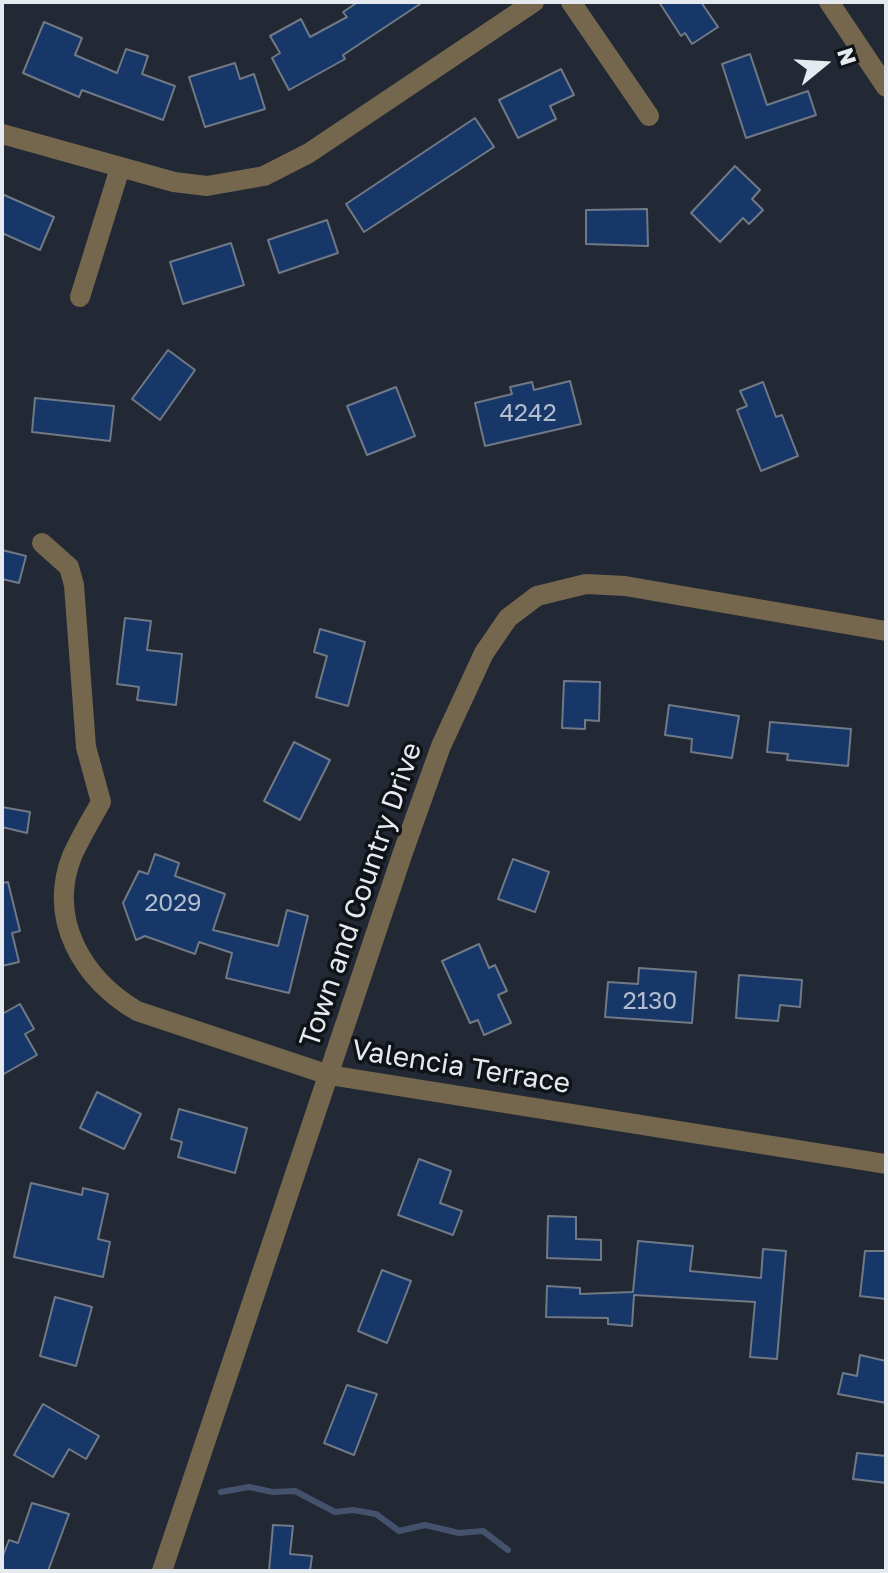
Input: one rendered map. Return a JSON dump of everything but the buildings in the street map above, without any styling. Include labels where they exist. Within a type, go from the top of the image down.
[{"type":"street","points":[[2,134],[174,182],[207,186],[264,176],[309,153],[534,2]]},
{"type":"street","points":[[571,2],[649,116]]},
{"type":"street","points":[[829,2],[886,87]]},
{"type":"street","points":[[80,297],[120,168]]},
{"type":"street","name":"Valencia Terrace","points":[[42,543],[69,567],[74,585],[86,747],[101,802],[73,854],[65,891],[72,940],[90,975],[113,997],[137,1011],[329,1075],[886,1164]]},
{"type":"street","name":"Town and Country Drive","points":[[162,1571],[441,746],[484,653],[499,629],[527,602],[561,587],[586,584],[625,586],[886,631]]},
{"type":"waterway","points":[[221,1492],[249,1487],[273,1492],[295,1491],[335,1512],[353,1510],[376,1514],[399,1531],[425,1525],[459,1533],[483,1531],[508,1550]]}]
